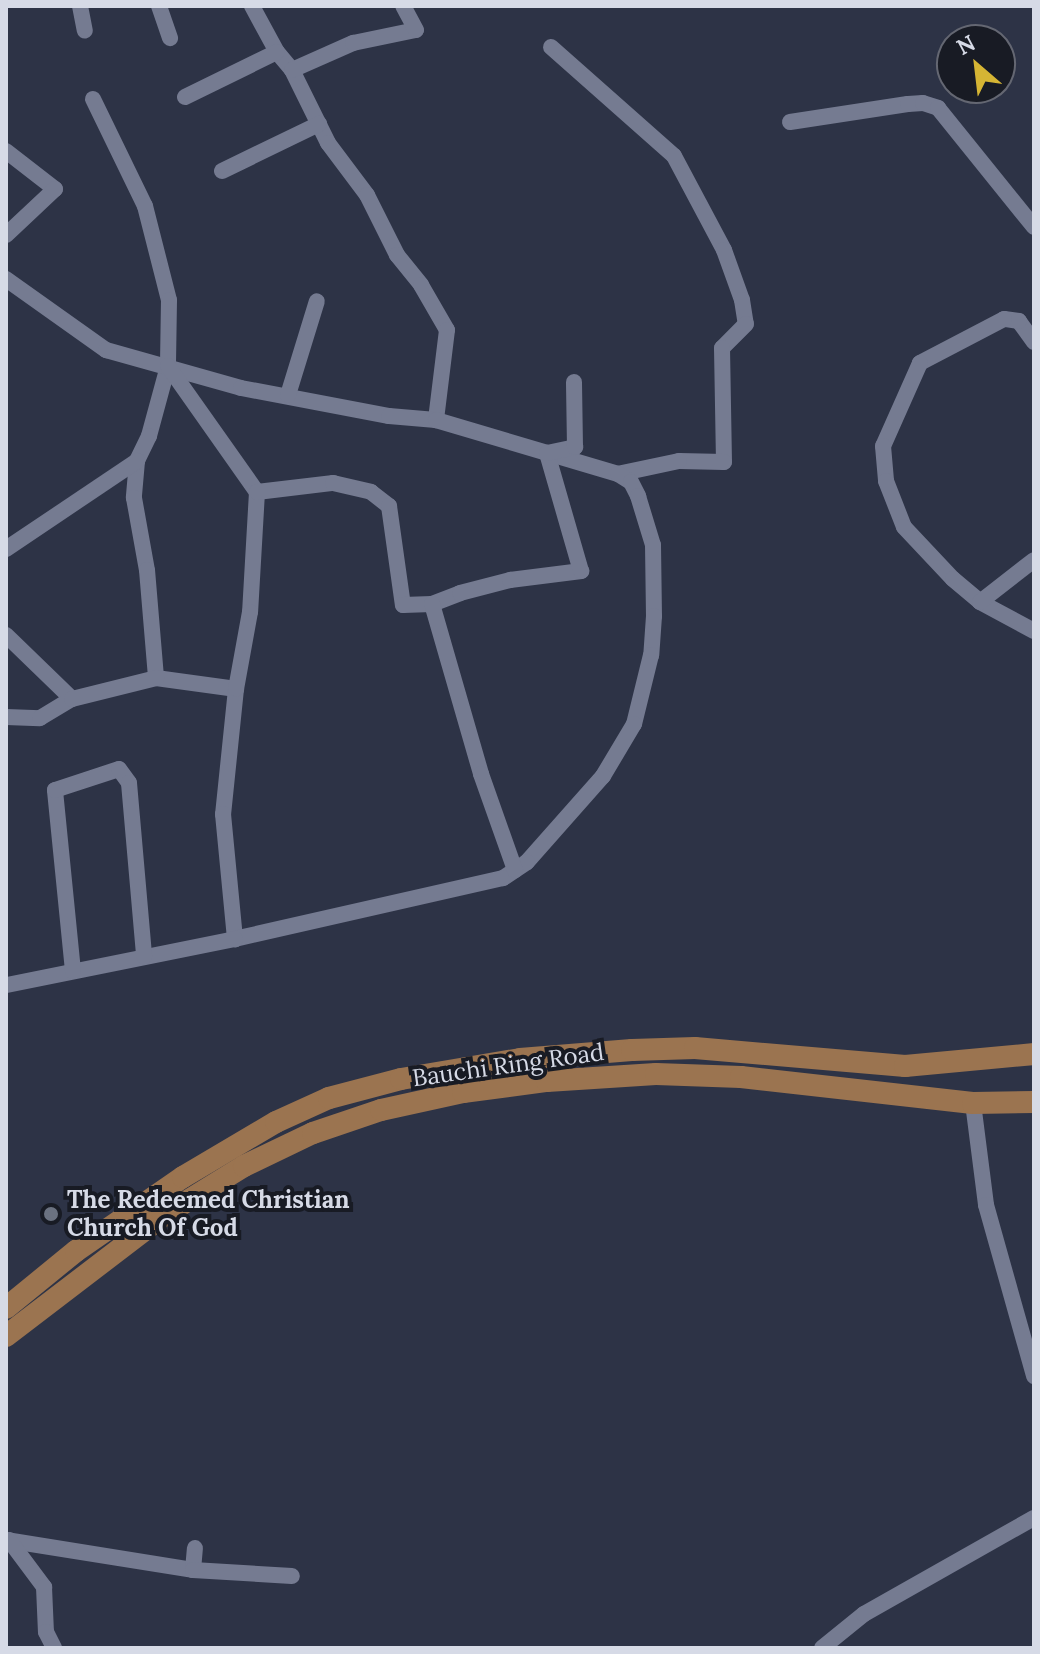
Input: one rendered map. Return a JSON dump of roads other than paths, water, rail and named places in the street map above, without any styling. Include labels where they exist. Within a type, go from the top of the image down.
[{"type":"main road","name":"Bauchi Ring Road","points":[[6,1308],[76,1251],[183,1177],[238,1145],[329,1098],[401,1079],[520,1059],[632,1050],[695,1048],[905,1066],[1034,1054]]},
{"type":"main road","name":"Bauchi Ring Road","points":[[6,1336],[163,1216],[244,1166],[313,1133],[381,1110],[463,1092],[547,1081],[656,1074],[741,1077],[973,1103],[1034,1102]]},
{"type":"street","points":[[80,6],[85,31]]},
{"type":"street","points":[[159,6],[170,38]]},
{"type":"street","points":[[252,6],[277,52],[292,70],[328,143],[367,195],[397,255],[421,285],[447,330],[436,420]]},
{"type":"street","points":[[292,70],[353,43],[416,30],[403,6]]},
{"type":"street","points":[[551,47],[674,156],[724,250],[742,300],[746,324],[722,348],[724,462],[679,461],[618,474]]},
{"type":"street","points":[[185,97],[277,52]]},
{"type":"street","points":[[93,99],[145,206],[169,300],[168,366],[149,436],[137,461],[134,498],[147,570],[156,678]]},
{"type":"street","points":[[790,122],[908,104],[923,103],[938,108],[1034,227]]},
{"type":"street","points":[[222,171],[319,124]]},
{"type":"street","points":[[6,151],[55,189],[6,235]]},
{"type":"street","points":[[6,279],[106,350],[241,388],[362,412],[436,420],[618,474],[631,482],[638,496],[653,545],[651,655],[634,724],[603,776],[527,862],[489,884],[6,985]]},
{"type":"street","points":[[288,395],[317,301]]},
{"type":"street","points":[[1034,342],[1019,321],[1004,319],[920,363],[883,446],[886,481],[904,527],[953,579],[980,602],[1034,631]]},
{"type":"street","points":[[168,366],[257,492],[250,612],[236,689],[223,814],[235,939]]},
{"type":"street","points":[[547,453],[575,447],[574,382]]},
{"type":"street","points":[[257,492],[333,483],[371,492],[389,506],[403,605],[432,604],[510,580],[581,571],[547,453]]},
{"type":"street","points":[[6,549],[137,461]]},
{"type":"street","points":[[980,602],[1034,560]]},
{"type":"street","points":[[432,604],[481,774],[515,870]]},
{"type":"street","points":[[6,635],[72,699]]},
{"type":"street","points":[[6,717],[40,718],[72,699],[156,678],[236,689]]},
{"type":"street","points":[[73,971],[55,790],[119,769],[129,783],[144,956]]},
{"type":"street","points":[[973,1103],[986,1205],[1034,1376]]},
{"type":"street","points":[[822,1648],[864,1614],[1034,1518]]},
{"type":"street","points":[[7,1540],[193,1570],[292,1576]]},
{"type":"street","points":[[7,1540],[44,1587],[46,1632],[54,1648]]},
{"type":"street","points":[[193,1570],[195,1548]]},
{"type":"place","name":"The Redeemed Christian Church Of God","points":[[51,1214]]}]
